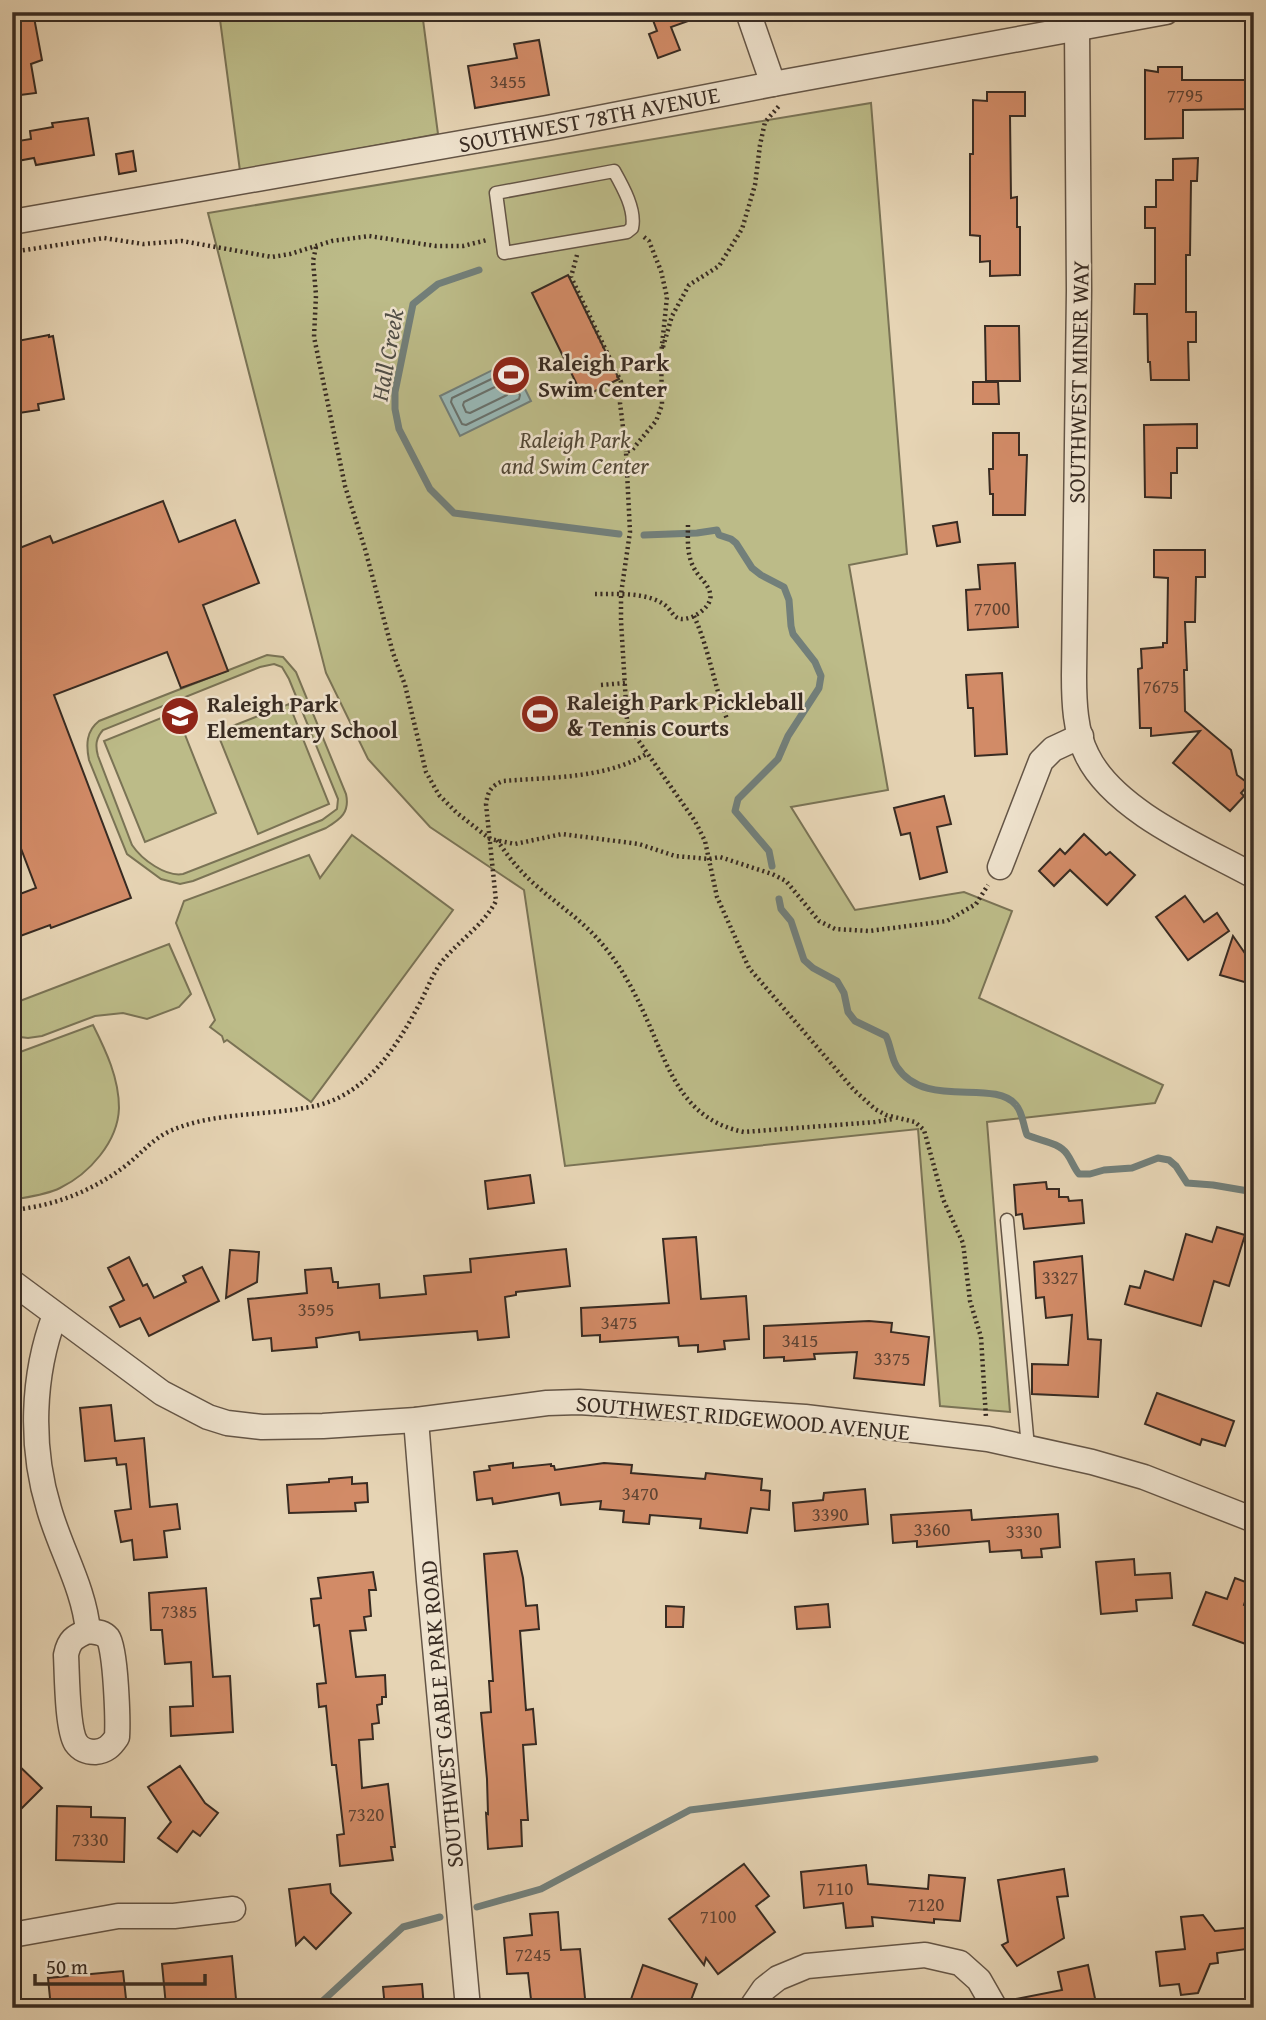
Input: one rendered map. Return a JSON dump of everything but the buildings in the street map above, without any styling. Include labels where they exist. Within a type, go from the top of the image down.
[{"type":"street","points":[[748,12],[781,82]]},
{"type":"street","name":"SOUTHWEST 78TH AVENUE","points":[[12,222],[521,133],[781,82],[1166,12]]},
{"type":"street","name":"SOUTHWEST MINER WAY","points":[[1077,28],[1079,290],[1075,712],[1085,752],[1101,779],[1158,824],[1254,876]]},
{"type":"street","points":[[1000,867],[1041,761],[1053,749],[1081,736]]},
{"type":"street","name":"SOUTHWEST RIDGEWOOD AVENUE","points":[[12,1282],[162,1393],[208,1417],[227,1423],[262,1427],[323,1426],[416,1420],[547,1403],[579,1402],[805,1417],[988,1439],[1028,1447],[1144,1477],[1254,1520]]},
{"type":"street","points":[[55,1315],[44,1344],[38,1382],[38,1454],[49,1510],[84,1602],[88,1631]]},
{"type":"street","name":"SOUTHWEST GABLE PARK ROAD","points":[[416,1420],[468,2008]]},
{"type":"street","points":[[12,1935],[118,1916],[174,1916],[233,1909]]},
{"type":"street","points":[[751,2008],[764,1989],[778,1978],[807,1966],[925,1955],[960,1963],[979,1980],[995,2008]]},
{"type":"lane","points":[[614,171],[623,187],[633,222],[632,228],[618,235],[504,253],[502,237],[496,193],[614,171]]},
{"type":"lane","points":[[1007,1220],[1028,1447]]},
{"type":"path","points":[[661,355],[672,316],[689,285],[719,266],[743,229],[755,186],[765,122],[784,99],[781,82]]},
{"type":"path","points":[[626,452],[632,450],[661,412],[661,355],[667,297],[665,283],[649,241],[632,228]]},
{"type":"path","points":[[12,252],[104,238],[143,244],[182,241],[272,257],[332,241],[369,236],[436,246],[463,246],[502,237]]},
{"type":"path","points":[[575,241],[577,255],[571,277],[621,382],[620,403],[626,452],[630,532],[621,594],[627,720],[695,821],[705,841],[717,897],[749,968],[854,1090],[875,1109],[915,1122],[924,1129],[943,1199],[963,1244],[970,1301],[981,1337],[988,1439]]},
{"type":"path","points":[[316,247],[313,261],[316,295],[314,337],[351,507],[393,653],[405,684],[426,772],[439,795],[457,813],[490,839],[515,844],[562,834],[639,844],[675,856],[709,859],[720,857],[779,877],[800,895],[819,921],[835,929],[850,931],[869,931],[947,920],[976,904],[1000,867]]},
{"type":"path","points":[[595,594],[621,594],[664,604],[676,617],[682,619],[694,616],[704,608],[711,597],[688,553],[688,522]]},
{"type":"path","points":[[694,616],[727,719]]},
{"type":"path","points":[[601,685],[625,683]]},
{"type":"path","points":[[12,1210],[43,1206],[73,1197],[111,1176],[159,1136],[185,1124],[309,1108],[335,1101],[351,1092],[392,1052],[410,1023],[432,975],[491,911],[496,901],[497,890],[486,804],[488,792],[494,785],[503,781],[584,774],[616,768],[648,753]]},
{"type":"path","points":[[497,840],[528,879],[558,901],[602,944],[639,1002],[680,1091],[697,1111],[728,1129],[744,1132],[897,1118]]},
{"type":"green space","points":[[219,12],[422,12],[438,134],[240,171]]},
{"type":"green space","name":"Raleigh Park and Swim Center","points":[[871,103],[907,554],[849,565],[888,790],[791,807],[855,910],[964,892],[1012,911],[979,998],[1163,1085],[1155,1103],[987,1122],[1010,1412],[940,1406],[918,1129],[565,1166],[524,890],[430,827],[368,759],[326,673],[208,213]]},
{"type":"green space","points":[[267,655],[283,657],[296,672],[346,794],[347,806],[340,818],[326,828],[193,881],[180,884],[161,879],[127,854],[89,760],[88,739],[99,721]],"holes":[[[274,664],[282,667],[338,799],[337,809],[322,820],[183,874],[169,873],[155,866],[132,845],[98,756],[97,742],[101,733],[260,667]]]},
{"type":"green space","points":[[289,704],[329,804],[258,834],[217,732]]},
{"type":"green space","points":[[176,712],[216,813],[145,842],[104,741]]},
{"type":"green space","points":[[352,835],[453,910],[311,1102],[227,1040],[224,1042],[222,1036],[210,1027],[215,1020],[176,923],[184,901],[309,855],[320,878]]},
{"type":"green space","points":[[169,944],[191,994],[179,1007],[147,1019],[123,1013],[95,1016],[42,1036],[12,1036],[12,1004]]},
{"type":"green space","points":[[93,1025],[117,1086],[119,1108],[108,1145],[91,1166],[71,1182],[37,1196],[12,1200],[12,1055]]},
{"type":"water","points":[[511,361],[531,401],[460,436],[440,396]]},
{"type":"waterway","name":"Hall Creek","points":[[479,270],[438,284],[413,304],[395,392],[395,409],[399,429],[430,489],[454,513],[619,534]]},
{"type":"waterway","name":"Hall Creek","points":[[644,535],[717,530],[719,535],[731,539],[752,568],[784,587],[789,600],[793,634],[815,662],[821,676],[819,688],[788,736],[778,759],[738,799],[735,811],[769,851],[772,866]]},
{"type":"waterway","name":"Hall Creek","points":[[779,899],[781,909],[791,921],[804,960],[837,981],[844,993],[848,1012],[855,1021],[886,1036],[897,1067],[909,1080],[941,1091],[1006,1097],[1016,1105],[1022,1115],[1027,1135],[1064,1150],[1079,1174],[1132,1168],[1158,1158],[1169,1160],[1176,1166],[1187,1183],[1254,1192]]},
{"type":"waterway","points":[[477,1907],[541,1889],[690,1810],[1095,1759]]},
{"type":"waterway","points":[[315,2008],[403,1927],[440,1917]]},
{"type":"place","name":"Raleigh Park Swim Center","points":[[511,375]]},
{"type":"place","name":"Raleigh Park Pickleball & Tennis Courts","points":[[540,714]]},
{"type":"place","name":"Raleigh Park Elementary School","points":[[180,716]]}]
